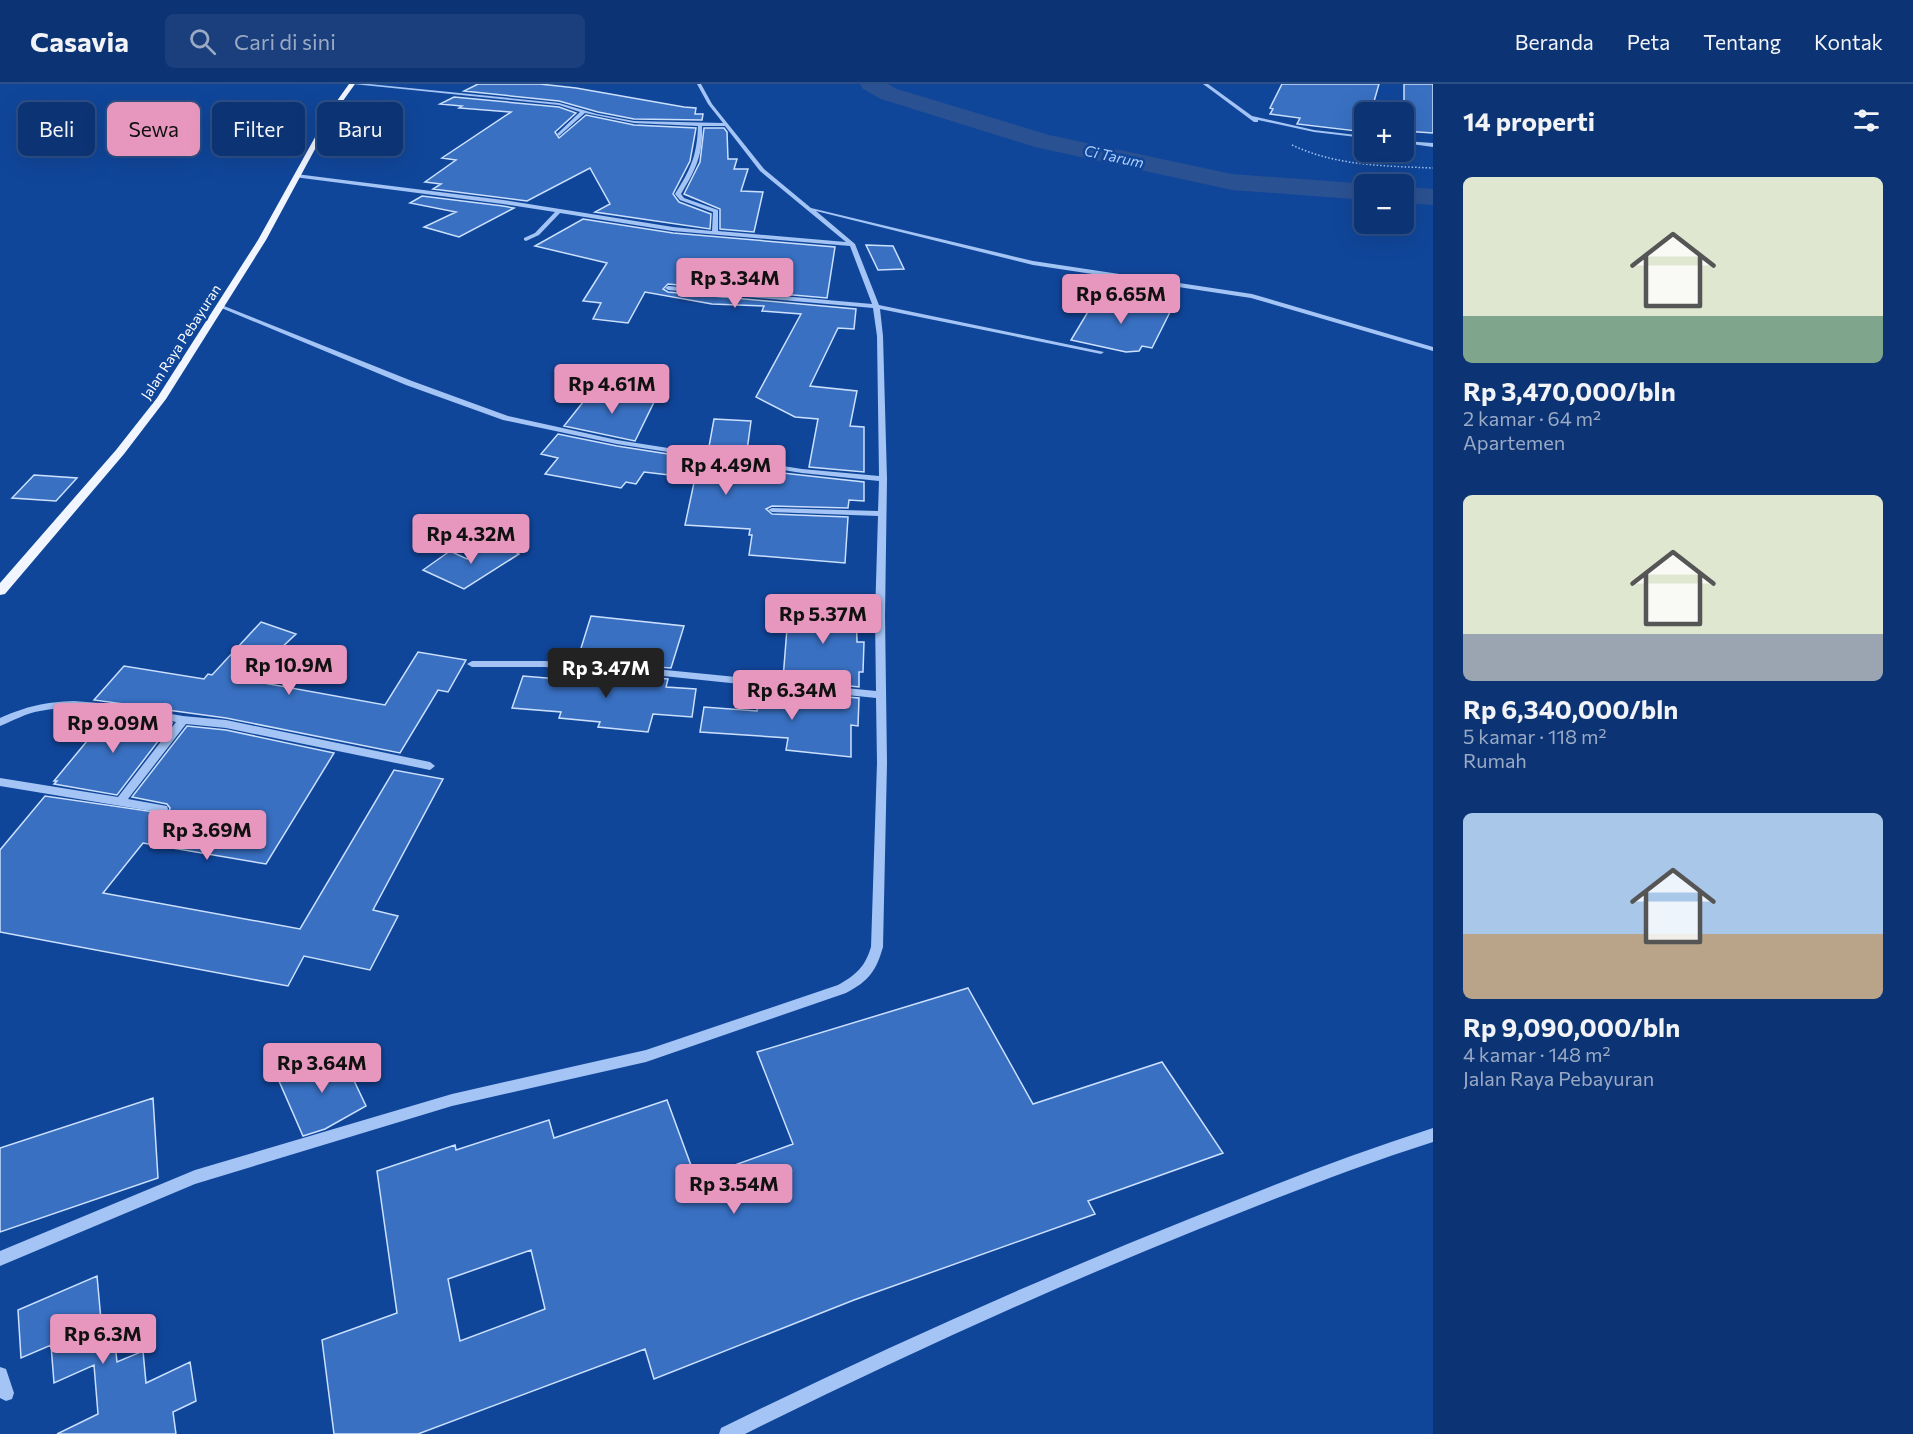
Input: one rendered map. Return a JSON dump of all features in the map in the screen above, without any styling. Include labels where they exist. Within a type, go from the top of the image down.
[{"type":"main road","name":"Jalan Raya Pebayuran","points":[[0,591],[120,452],[161,399],[222,307],[262,240],[332,112],[354,84]]},
{"type":"street","points":[[354,84],[550,103],[634,122],[725,125]]},
{"type":"street","points":[[0,1259],[195,1177],[452,1100],[646,1056],[855,982],[867,974],[872,966],[877,947],[882,763],[884,479],[880,336],[876,306],[852,244],[762,170],[725,125],[699,84]]},
{"type":"street","points":[[1205,84],[1259,123]]},
{"type":"street","points":[[559,135],[583,112]]},
{"type":"street","points":[[1251,117],[1354,135]]},
{"type":"street","points":[[700,125],[700,143],[693,170],[678,194],[682,199],[716,211],[716,232]]},
{"type":"street","points":[[1414,143],[1433,145]]},
{"type":"street","points":[[296,176],[647,225],[852,244]]},
{"type":"street","points":[[807,208],[1032,263],[1252,296],[1433,349]]},
{"type":"street","points":[[526,239],[544,228],[559,211]]},
{"type":"street","points":[[668,288],[876,306],[1101,352]]},
{"type":"street","points":[[222,307],[409,383],[506,418],[627,444],[802,471],[884,479]]},
{"type":"street","points":[[772,510],[883,514]]},
{"type":"street","points":[[472,664],[545,664],[626,669],[881,695]]},
{"type":"street","points":[[0,722],[39,708],[64,706],[133,709],[183,720],[226,724],[430,766]]},
{"type":"street","points":[[120,801],[183,720]]},
{"type":"street","points":[[0,782],[163,810]]},
{"type":"street","points":[[727,1434],[844,1375],[1083,1268],[1365,1156],[1433,1135]]},
{"type":"street","points":[[0,1375],[6,1393]]},
{"type":"path","points":[[1259,123],[1298,148],[1314,154],[1371,164],[1433,168]]},
{"type":"building","points":[[478,84],[540,84],[576,88],[696,108],[695,114],[703,114],[702,120],[634,119],[559,101],[464,91]]},
{"type":"building","points":[[1282,84],[1379,84],[1374,102],[1354,102],[1354,131],[1297,124],[1300,118],[1270,114],[1273,109],[1270,108]]},
{"type":"building","points":[[1404,84],[1433,84],[1433,133],[1414,132],[1414,102],[1404,102]]},
{"type":"building","points":[[454,97],[559,107],[576,113],[555,132],[559,138],[586,115],[634,125],[696,128],[690,161],[673,194],[679,202],[711,214],[710,229],[595,212],[610,204],[590,168],[527,201],[433,189],[441,184],[425,182],[456,160],[442,158],[511,112],[459,108],[462,106],[440,104]]},
{"type":"building","points":[[704,128],[724,128],[727,132],[728,159],[737,159],[734,169],[748,169],[741,191],[763,192],[754,232],[720,229],[720,209],[684,194],[700,162]]},
{"type":"building","points":[[422,196],[514,208],[459,237],[424,227],[456,212],[410,203]]},
{"type":"building","points":[[583,219],[673,233],[835,247],[827,298],[668,284],[663,289],[668,292],[856,309],[854,329],[838,328],[810,386],[857,391],[850,426],[864,427],[864,472],[809,467],[818,419],[795,417],[756,397],[801,314],[762,311],[764,306],[712,304],[645,292],[628,323],[593,319],[601,303],[583,301],[607,263],[535,246]]},
{"type":"building","points":[[866,245],[893,246],[904,269],[878,270]]},
{"type":"building","points":[[1098,295],[1171,310],[1152,348],[1142,346],[1139,351],[1126,352],[1071,340]]},
{"type":"building","points":[[591,392],[655,400],[635,441],[564,426]]},
{"type":"building","points":[[714,419],[751,421],[746,458],[708,452]]},
{"type":"building","points":[[558,434],[617,446],[745,466],[745,469],[864,482],[864,501],[849,500],[848,508],[772,506],[766,509],[772,514],[848,517],[845,563],[749,555],[752,535],[749,535],[750,529],[685,525],[695,478],[644,472],[636,484],[626,482],[621,488],[545,474],[558,458],[541,454]]},
{"type":"building","points":[[34,475],[77,478],[56,501],[12,498]]},
{"type":"building","points":[[496,541],[519,554],[464,589],[423,570],[450,551],[467,559]]},
{"type":"building","points":[[789,603],[856,606],[857,642],[864,642],[863,672],[859,672],[859,687],[783,679]]},
{"type":"building","points":[[591,616],[684,626],[671,668],[577,661]]},
{"type":"building","points":[[261,622],[296,634],[247,680],[385,705],[418,652],[466,660],[448,692],[438,690],[400,753],[226,718],[94,700],[124,666],[204,679],[208,674],[212,675]]},
{"type":"building","points":[[574,671],[668,679],[666,687],[696,689],[692,717],[653,714],[648,732],[598,727],[600,722],[559,718],[561,712],[512,708],[523,676],[571,680]]},
{"type":"building","points":[[760,690],[859,698],[858,726],[851,725],[851,757],[786,750],[788,738],[700,732],[704,707],[757,711]]},
{"type":"building","points":[[111,712],[172,723],[117,795],[54,784],[57,781],[54,781]]},
{"type":"building","points":[[187,726],[226,730],[334,753],[266,864],[143,843],[103,893],[300,929],[394,770],[443,779],[373,910],[398,916],[370,970],[304,956],[288,986],[0,932],[0,850],[45,796],[168,814],[170,808],[167,804],[132,797]]},
{"type":"building","points":[[968,988],[1033,1104],[1162,1062],[1223,1153],[1088,1201],[1095,1214],[854,1300],[654,1379],[645,1349],[418,1434],[334,1434],[322,1340],[397,1313],[377,1171],[455,1145],[456,1150],[549,1120],[554,1138],[667,1100],[696,1179],[793,1144],[757,1052]],"holes":[[[531,1250],[545,1309],[460,1341],[448,1279]]]},
{"type":"building","points":[[339,1049],[366,1106],[325,1129],[303,1136],[279,1081]]},
{"type":"building","points":[[153,1098],[158,1178],[0,1232],[0,1148]]},
{"type":"building","points":[[97,1276],[102,1331],[113,1326],[117,1362],[143,1351],[146,1383],[190,1362],[196,1401],[173,1412],[176,1434],[57,1434],[98,1414],[94,1365],[54,1383],[51,1345],[21,1358],[18,1310]]},
{"type":"waterway","name":"Ci Tarum","points":[[871,84],[889,94],[1044,142],[1232,182],[1354,191]]},
{"type":"waterway","name":"Ci Tarum","points":[[1414,196],[1433,197]]}]
